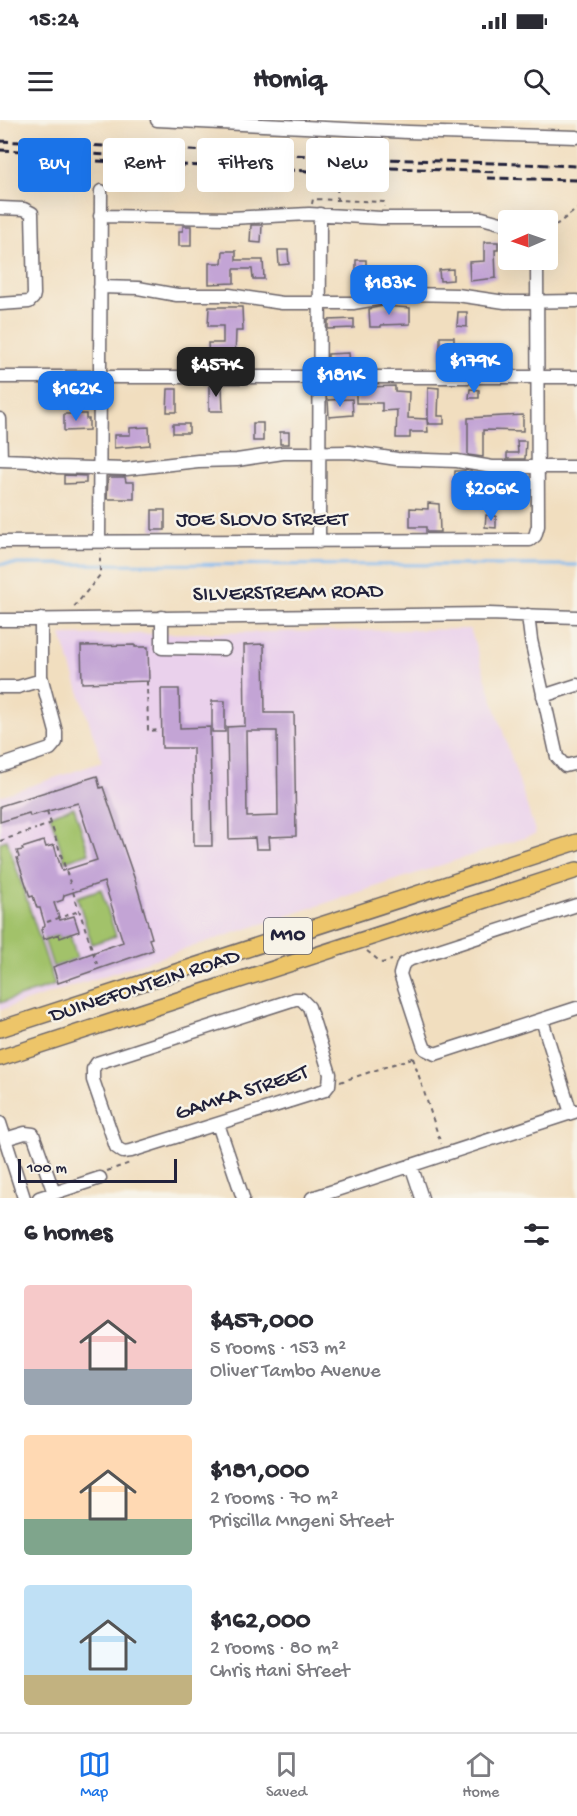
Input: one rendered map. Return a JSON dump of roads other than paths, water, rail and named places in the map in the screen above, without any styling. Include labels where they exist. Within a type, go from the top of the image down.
[{"type":"main road","name":"DUINEFONTEIN ROAD","points":[[0,1029],[577,842]]},
{"type":"main road","name":"DUINEFONTEIN ROAD","points":[[0,1058],[577,870]]},
{"type":"street","points":[[157,120],[408,132],[577,137]]},
{"type":"street","points":[[99,542],[101,191]]},
{"type":"street","points":[[0,208],[24,209],[32,213],[34,294],[29,303],[0,304]]},
{"type":"street","points":[[100,216],[231,218],[320,214],[374,218],[482,218],[498,221]]},
{"type":"street","points":[[320,214],[318,452],[320,542]]},
{"type":"street","points":[[537,270],[538,468]]},
{"type":"street","points":[[100,287],[138,288],[177,295],[230,295],[282,303],[363,302],[406,294],[457,296],[497,302],[577,301]]},
{"type":"street","points":[[0,376],[577,377]]},
{"type":"street","points":[[0,419],[0,460],[57,467],[138,469],[184,462],[237,460],[283,453],[356,452],[411,460],[457,461],[492,467],[577,467]]},
{"type":"street","name":"JOE SLOVO STREET","points":[[0,542],[524,541],[533,538],[537,532],[538,468]]},
{"type":"street","points":[[528,615],[531,640],[557,758],[562,764],[570,766],[577,764]]},
{"type":"street","name":"SILVERSTREAM ROAD","points":[[0,620],[528,615],[577,617]]},
{"type":"street","points":[[162,617],[162,648],[224,649]]},
{"type":"street","points":[[0,766],[50,749],[56,742],[56,732],[42,680],[41,619]]},
{"type":"street","points":[[0,687],[18,687],[42,680]]},
{"type":"street","points":[[543,696],[577,685]]},
{"type":"street","points":[[577,905],[411,959],[403,964],[401,969],[401,979],[423,1044],[429,1052],[441,1053],[577,1008]]},
{"type":"street","name":"GAMKA STREET","points":[[301,999],[306,1002],[330,1074],[329,1085],[320,1092],[218,1124],[131,1152],[119,1150],[113,1143],[96,1091],[93,1069],[102,1060],[289,1000],[301,999]]},
{"type":"street","points":[[312,1198],[574,1112],[542,1020]]},
{"type":"street","points":[[0,1124],[24,1198]]},
{"type":"street","points":[[218,1124],[243,1198]]},
{"type":"street","points":[[5,1139],[25,1133],[33,1134],[54,1193]]},
{"type":"street","points":[[411,1165],[422,1198]]},
{"type":"street","points":[[39,1198],[103,1175]]},
{"type":"waterway","points":[[0,564],[577,565]]},
{"type":"railway","points":[[0,141],[577,166]]},
{"type":"railway","points":[[0,150],[103,155]]},
{"type":"railway","points":[[97,161],[306,171]]},
{"type":"railway","points":[[389,168],[498,172]]},
{"type":"railway","points":[[487,178],[577,180]]}]
